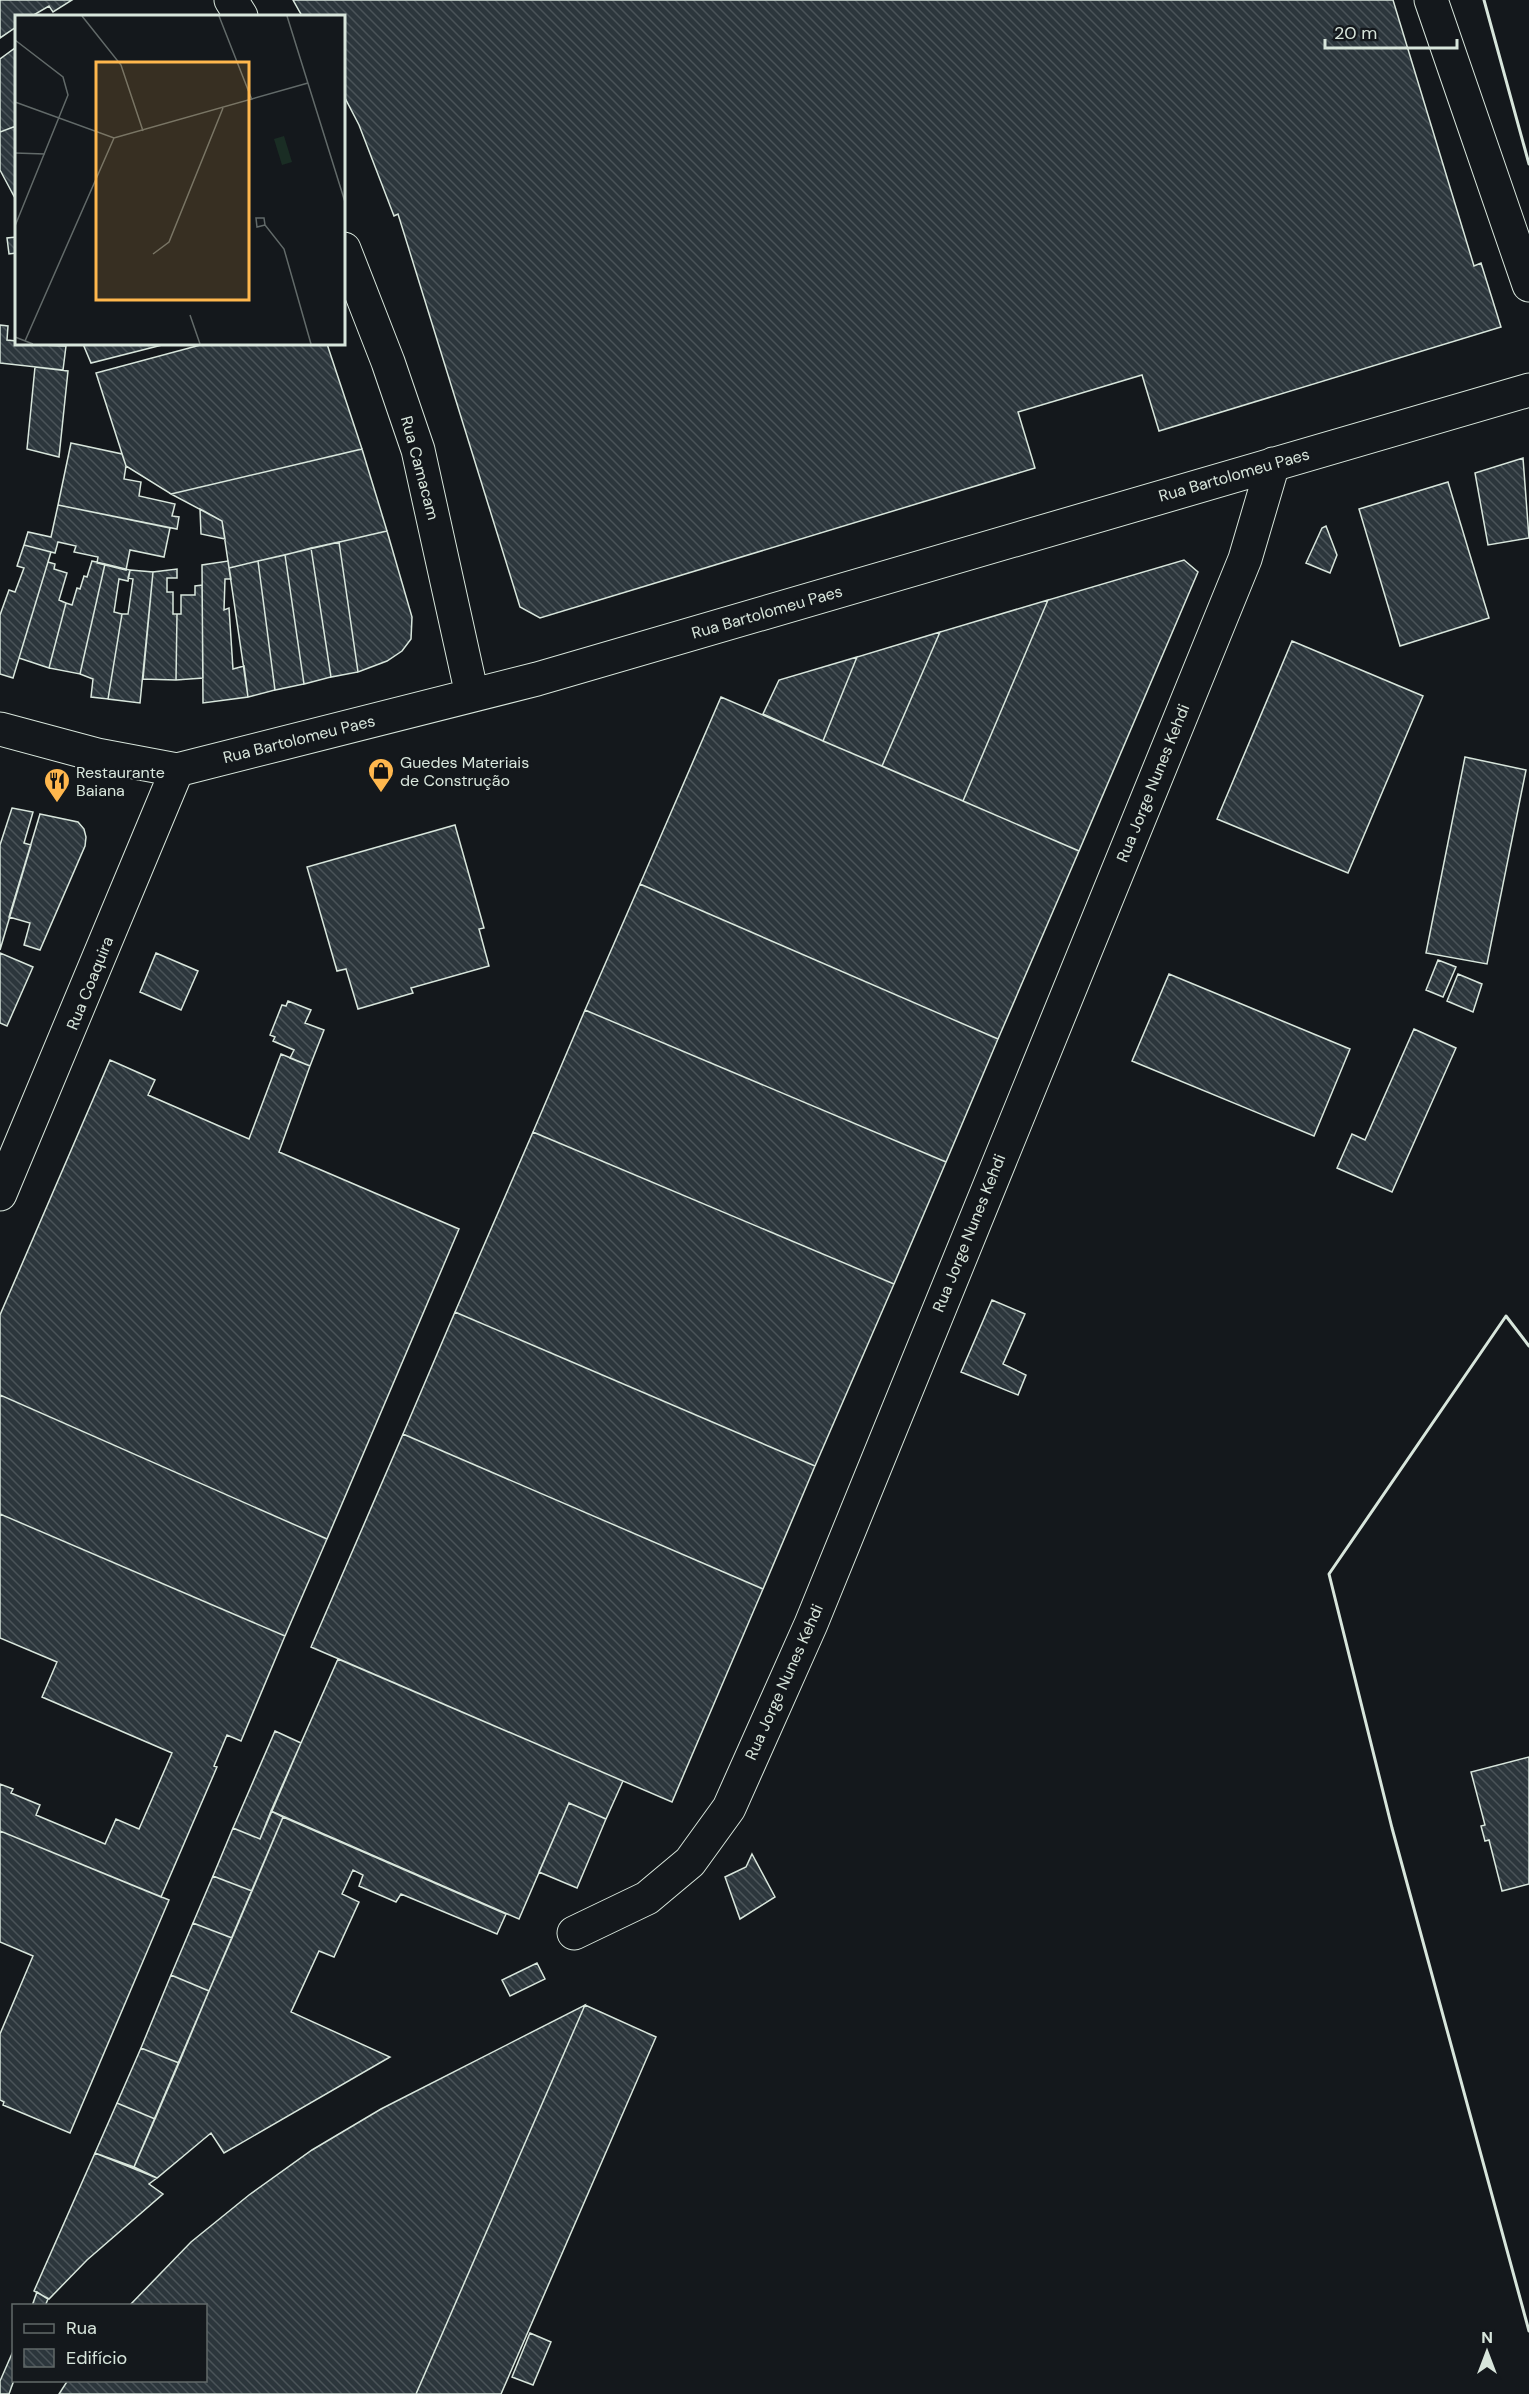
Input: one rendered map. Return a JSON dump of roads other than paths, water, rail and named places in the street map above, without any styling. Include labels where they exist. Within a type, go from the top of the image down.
[{"type":"street","points":[[231,0],[240,15]]},
{"type":"street","points":[[1431,0],[1529,285]]},
{"type":"street","name":"Rua Camacam","points":[[345,252],[388,362],[418,450],[472,695]]},
{"type":"street","name":"Rua Bartolomeu Paes","points":[[0,729],[97,755],[177,770],[537,679],[1529,390]]},
{"type":"street","name":"Rua Jorge Nunes Kehdi","points":[[574,1933],[647,1898],[690,1862],[729,1808],[811,1624],[1245,559],[1273,464]]},
{"type":"street","name":"Rua Coaquira","points":[[0,1194],[67,1039],[177,770]]},
{"type":"place","name":"Guedes Materiais de Construção","points":[[381,794]]},
{"type":"place","name":"Restaurante Baiana","points":[[57,804]]}]
